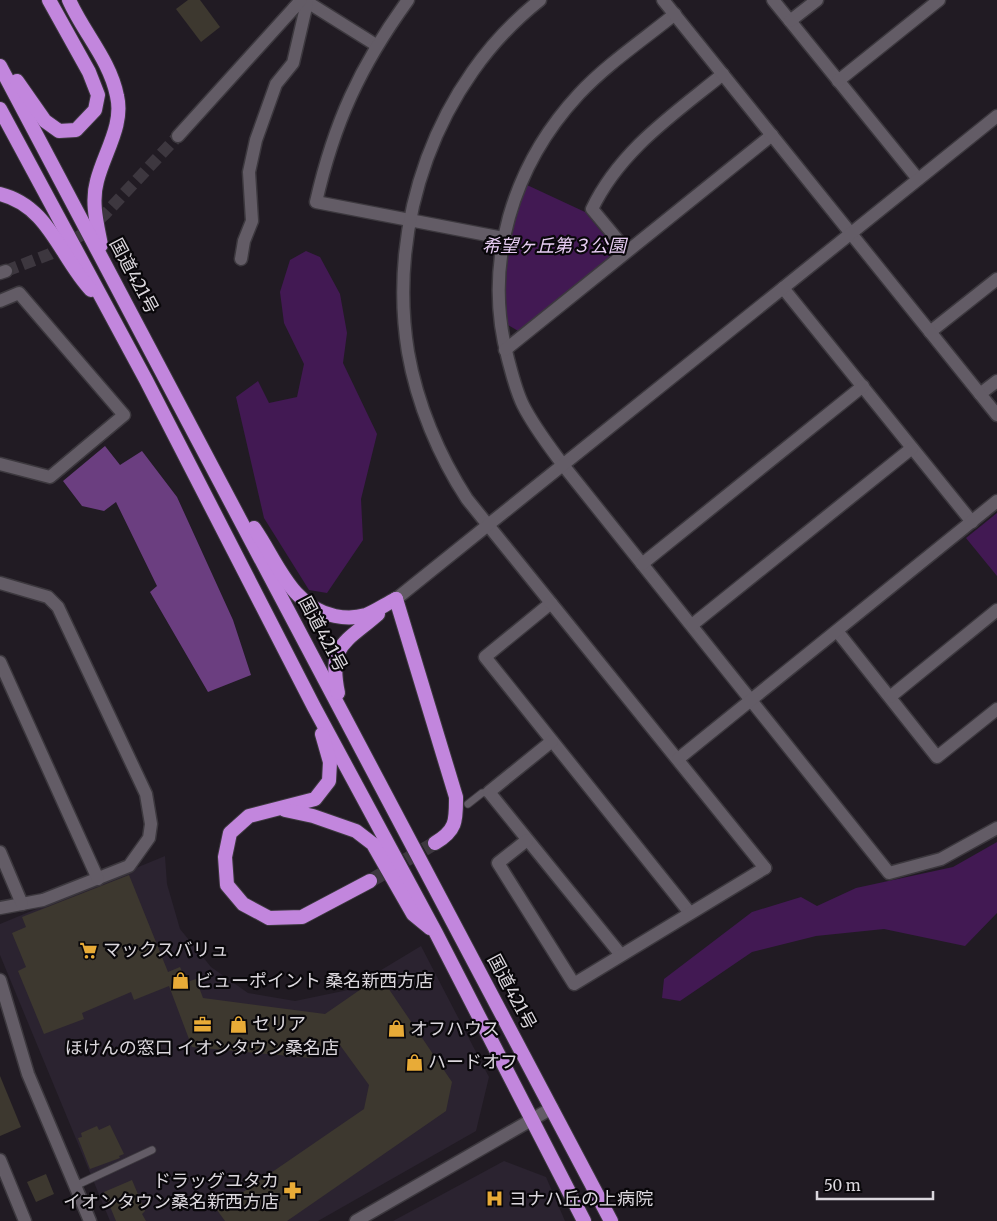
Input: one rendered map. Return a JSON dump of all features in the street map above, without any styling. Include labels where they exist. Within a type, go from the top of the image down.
[{"type":"highway","points":[[0,60],[6,63],[45,121],[59,131],[76,130],[95,110],[98,95],[90,72],[49,0]]},
{"type":"highway","points":[[69,0],[108,68],[118,97],[116,130],[96,182],[94,216],[106,264]]},
{"type":"highway","name":"国道421号","points":[[0,66],[611,1221]]},
{"type":"highway","points":[[0,109],[146,380],[314,707],[436,933],[584,1221]]},
{"type":"highway","points":[[0,194],[29,207],[46,223],[76,274],[104,303]]},
{"type":"highway","points":[[223,487],[255,530],[295,592],[314,608],[332,615],[353,617],[374,612],[396,598]]},
{"type":"highway","points":[[340,706],[334,667],[338,650],[396,598]]},
{"type":"highway","points":[[396,598],[456,796],[456,822],[446,837],[435,843]]},
{"type":"highway","points":[[314,707],[330,762],[329,782],[315,799],[303,804],[278,808],[249,816],[230,833],[225,857],[227,885],[243,904],[269,918],[302,917],[370,881]]},
{"type":"highway","points":[[278,808],[313,816],[356,832],[373,844],[413,914],[436,933]]},
{"type":"street","points":[[408,0],[376,44],[337,125],[324,165],[316,202],[503,238]]},
{"type":"street","points":[[527,840],[498,863],[574,984],[766,868],[467,499],[446,462],[425,413],[414,377],[408,352],[405,269],[410,220],[425,163],[456,98],[490,50],[540,0]]},
{"type":"street","points":[[663,0],[997,415]]},
{"type":"street","points":[[773,0],[918,179]]},
{"type":"street","points":[[790,21],[817,0]]},
{"type":"street","points":[[838,81],[939,0]]},
{"type":"street","points":[[301,3],[376,44]]},
{"type":"street","points":[[178,136],[301,3]]},
{"type":"street","points":[[241,259],[244,241],[252,221],[249,172],[256,140],[276,84],[293,63],[301,3]]},
{"type":"street","points":[[675,14],[596,78],[555,121],[526,170],[514,198],[503,238],[499,284],[501,326],[505,350],[523,404],[541,436],[563,465],[890,873],[941,859],[997,828]]},
{"type":"street","points":[[627,251],[592,209],[596,200],[618,167],[641,141],[723,74]]},
{"type":"street","points":[[396,598],[997,116]]},
{"type":"street","points":[[505,350],[772,135]]},
{"type":"street","points":[[930,332],[997,279]]},
{"type":"street","points":[[783,288],[972,522]]},
{"type":"street","points":[[0,301],[19,293],[124,415],[50,477],[0,464]]},
{"type":"street","points":[[980,394],[997,381]]},
{"type":"street","points":[[642,564],[863,386]]},
{"type":"street","points":[[692,625],[912,448]]},
{"type":"street","points":[[678,759],[997,501]]},
{"type":"street","points":[[0,583],[48,597],[58,607],[146,794],[151,824],[149,838],[144,849],[129,866],[43,900],[0,908]]},
{"type":"street","points":[[551,603],[485,657],[690,913]]},
{"type":"street","points":[[890,697],[997,610]]},
{"type":"street","points":[[837,631],[937,757],[997,708]]},
{"type":"street","points":[[0,662],[98,879]]},
{"type":"street","points":[[552,741],[489,792],[621,955]]},
{"type":"street","points":[[0,852],[22,904]]},
{"type":"street","points":[[0,980],[28,1074],[90,1221]]},
{"type":"street","points":[[356,1221],[552,1108]]},
{"type":"street","points":[[0,1160],[25,1221]]},
{"type":"lane","points":[[468,804],[482,793],[489,792]]},
{"type":"lane","points":[[75,1186],[152,1150]]},
{"type":"shaded area","points":[[105,446],[120,465],[142,451],[177,497],[233,620],[251,675],[208,692],[150,592],[157,586],[116,502],[104,511],[82,506],[63,481]]},
{"type":"shaded area","points":[[165,856],[167,884],[180,929],[211,967],[248,993],[295,1001],[348,990],[421,946],[489,1077],[476,1131],[318,1221],[110,1221],[0,955],[0,924]]},
{"type":"shaded area","name":"ヨナハ丘の上病院","points":[[504,1161],[546,1177],[565,1221],[393,1221]]},
{"type":"green space","name":"希望ヶ丘第３公園","points":[[527,185],[585,212],[614,247],[614,256],[520,332],[508,325],[506,288],[511,237]]},
{"type":"green space","points":[[306,251],[320,257],[340,294],[347,333],[343,363],[377,434],[361,499],[363,540],[327,593],[309,590],[264,518],[236,397],[258,381],[269,403],[297,397],[304,364],[284,323],[280,292],[290,260]]},
{"type":"green space","points":[[997,513],[997,576],[966,538]]},
{"type":"green space","points":[[997,842],[997,913],[965,946],[884,929],[816,936],[752,952],[680,1001],[662,998],[664,979],[752,912],[801,897],[817,906],[856,888],[953,867]]},
{"type":"building","points":[[188,0],[200,0],[220,27],[201,42],[176,9]]},
{"type":"building","points":[[129,875],[168,972],[180,967],[187,982],[196,979],[203,998],[325,1014],[380,976],[452,1082],[446,1111],[287,1221],[225,1221],[217,1210],[364,1109],[369,1085],[337,1041],[311,1058],[192,1047],[169,986],[134,1000],[131,992],[82,1013],[84,1019],[44,1034],[18,971],[26,967],[12,933],[26,927],[22,917]]},
{"type":"building","points":[[0,1076],[21,1127],[0,1136]]},
{"type":"building","points":[[110,1125],[124,1154],[119,1156],[120,1158],[90,1169],[78,1138],[82,1137],[81,1133],[97,1126],[99,1130]]},
{"type":"building","points":[[46,1174],[54,1194],[36,1202],[27,1182]]},
{"type":"building","points":[[132,1180],[145,1211],[142,1214],[146,1221],[116,1221],[104,1192]]},
{"type":"tunnel","points":[[6,271],[50,254],[83,234],[106,213],[178,136]]},
{"type":"tunnel","points":[[370,881],[435,843]]},
{"type":"place","name":"マックスバリュ","points":[[89,950]]},
{"type":"place","name":"ビューポイント 桑名新西方店","points":[[181,981]]},
{"type":"place","name":"セリア","points":[[238,1024]]},
{"type":"place","name":"ほけんの窓口 イオンタウン桑名店","points":[[202,1025]]},
{"type":"place","name":"オフハウス","points":[[396,1029]]},
{"type":"place","name":"ハードオフ","points":[[414,1062]]},
{"type":"place","name":"ドラッグユタカ イオンタウン桑名新西方店","points":[[293,1191]]},
{"type":"place","name":"ヨナハ丘の上病院","points":[[495,1199]]}]
